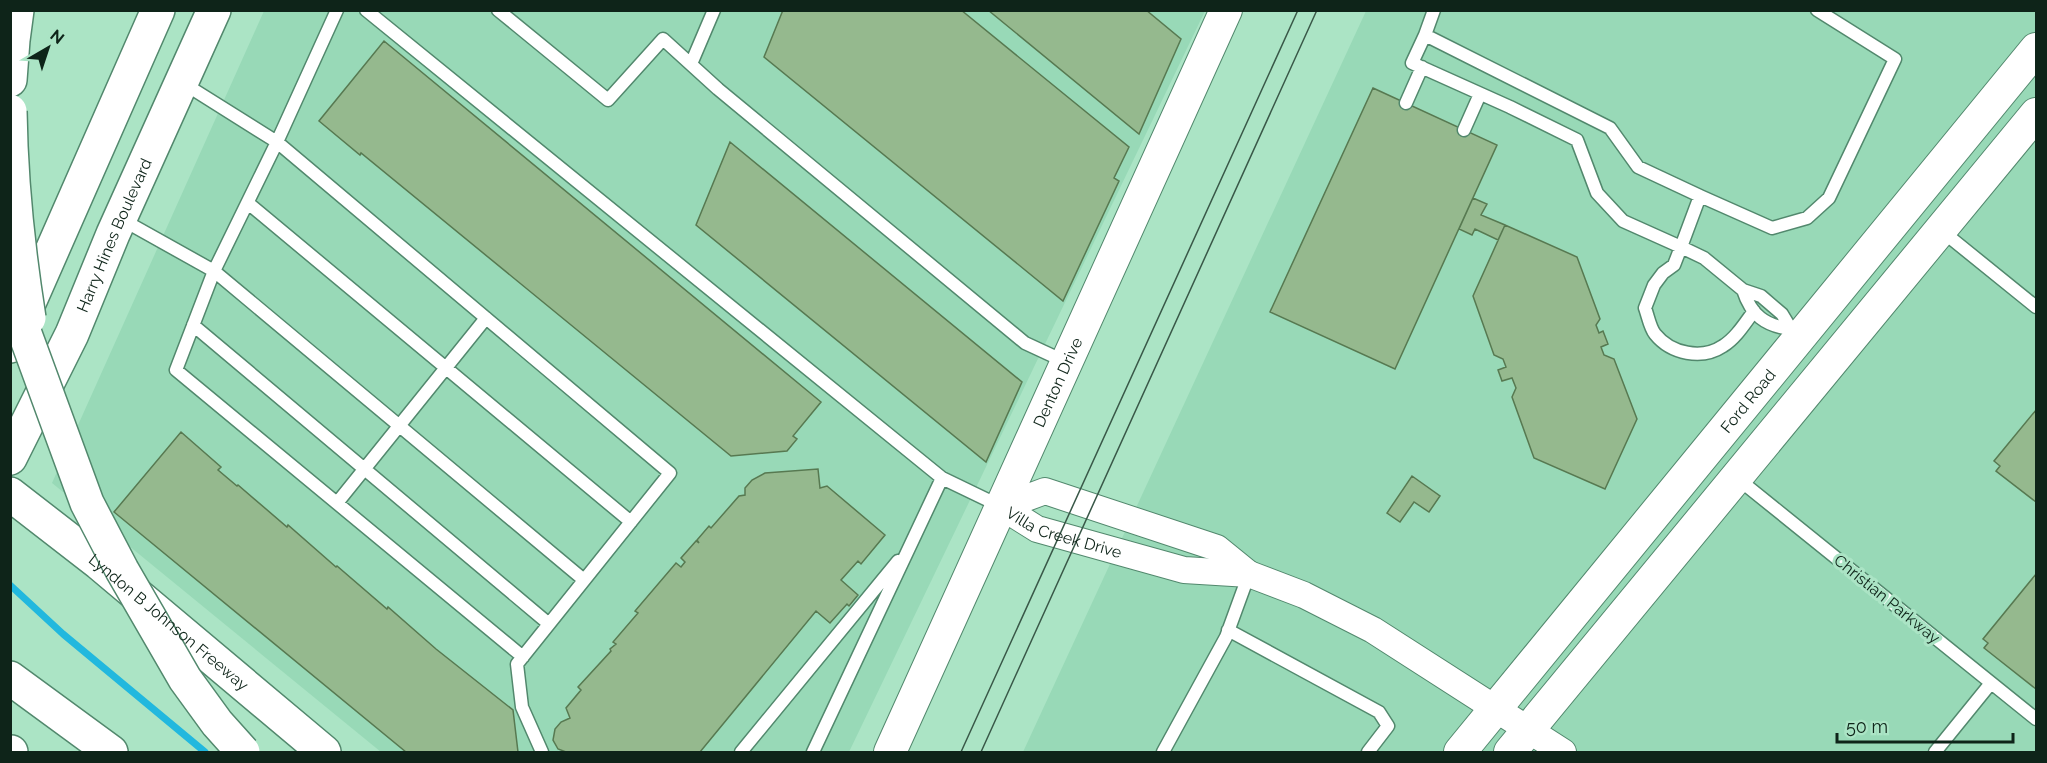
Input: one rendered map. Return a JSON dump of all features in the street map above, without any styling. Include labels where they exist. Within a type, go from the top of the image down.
[{"type":"main road","points":[[10,80],[17,10]]},
{"type":"main road","points":[[23,352],[136,60],[158,10]]},
{"type":"main road","name":"Harry Hines Boulevard","points":[[10,458],[72,333],[120,219],[214,10]]},
{"type":"main road","points":[[136,60],[182,82]]},
{"type":"main road","points":[[10,111],[23,352]]},
{"type":"main road","points":[[10,293],[23,352],[87,503],[122,570],[185,679],[217,723],[243,753]]},
{"type":"main road","name":"Lyndon B Johnson Freeway","points":[[10,494],[99,563],[324,753]]},
{"type":"main road","points":[[10,678],[111,753]]},
{"type":"street","name":"Denton Drive","points":[[890,753],[1226,10]]},
{"type":"street","name":"Ford Road","points":[[1460,753],[1497,710],[1796,333],[1910,204],[2037,49]]},
{"type":"street","points":[[1519,742],[2037,114]]},
{"type":"street","points":[[1910,204],[1941,230]]},
{"type":"street","points":[[1796,333],[1832,363]]},
{"type":"street","name":"Villa Creek Drive","points":[[1002,507],[1046,490],[1217,548],[1249,574]]},
{"type":"street","name":"Villa Creek Drive","points":[[1002,507],[1037,529],[1184,570],[1249,574],[1304,595],[1373,630],[1497,710],[1519,742],[1563,753]]},
{"type":"lane","points":[[337,10],[277,142],[214,271],[176,370],[523,657]]},
{"type":"lane","points":[[366,10],[942,478],[1002,507]]},
{"type":"lane","points":[[498,10],[608,100],[663,39],[1025,343],[1067,363]]},
{"type":"lane","points":[[691,64],[714,10]]},
{"type":"lane","points":[[1434,10],[1412,63],[1577,140],[1597,193],[1623,221],[1704,258],[1743,290],[1761,296],[1782,314],[1796,333]]},
{"type":"lane","points":[[1425,35],[1610,128],[1638,167],[1772,228],[1807,218],[1829,198],[1895,59],[1817,10]]},
{"type":"lane","points":[[1406,103],[1422,67]]},
{"type":"lane","points":[[182,82],[277,142],[670,473],[517,664],[522,706],[542,753]]},
{"type":"lane","points":[[1464,130],[1480,94]]},
{"type":"lane","points":[[1700,196],[1674,265],[1663,273],[1654,285],[1645,308],[1654,334],[1670,347],[1686,354],[1706,354],[1723,346],[1739,332],[1754,311]]},
{"type":"lane","points":[[248,203],[631,522]]},
{"type":"lane","points":[[120,219],[214,271],[584,580]]},
{"type":"lane","points":[[1941,230],[2037,307]]},
{"type":"lane","points":[[1743,290],[1749,307],[1773,327],[1796,333]]},
{"type":"lane","points":[[336,503],[486,318]]},
{"type":"lane","points":[[193,325],[549,624]]},
{"type":"lane","points":[[813,753],[942,478]]},
{"type":"lane","name":"Christian Parkway","points":[[1737,478],[2037,719]]},
{"type":"lane","points":[[741,753],[910,546]]},
{"type":"lane","points":[[1163,753],[1228,630],[1249,574]]},
{"type":"lane","points":[[1228,630],[1379,712],[1388,726],[1368,753]]},
{"type":"lane","points":[[1935,753],[1991,683]]},
{"type":"shaded area","points":[[264,11],[1205,11],[849,752],[381,752],[52,483]]},
{"type":"shaded area","points":[[1366,11],[2036,11],[2036,752],[1023,752]]},
{"type":"building","points":[[783,10],[961,10],[1129,147],[1114,178],[1119,181],[1063,301],[764,57]]},
{"type":"building","points":[[988,10],[1146,10],[1181,39],[1139,134]]},
{"type":"building","points":[[384,41],[821,402],[793,436],[797,439],[787,451],[731,456],[319,121]]},
{"type":"building","points":[[1373,88],[1497,145],[1395,369],[1270,312]]},
{"type":"building","points":[[730,142],[1022,382],[986,462],[696,225]]},
{"type":"building","points":[[1473,198],[1487,204],[1481,215],[1505,225],[1498,240],[1475,229],[1472,235],[1459,229]]},
{"type":"building","points":[[1505,225],[1577,257],[1600,319],[1596,325],[1599,333],[1603,331],[1608,344],[1601,347],[1604,355],[1614,359],[1637,419],[1605,489],[1534,458],[1512,397],[1516,388],[1512,378],[1502,381],[1498,370],[1506,367],[1503,359],[1494,355],[1473,296]]},
{"type":"building","points":[[2036,410],[2036,502],[1996,471],[2000,466],[1994,461]]},
{"type":"building","points":[[181,432],[221,467],[218,470],[237,486],[287,527],[288,525],[387,609],[388,607],[436,649],[513,710],[518,752],[406,752],[114,512]]},
{"type":"building","points":[[818,469],[820,488],[827,486],[885,535],[861,564],[858,561],[841,580],[858,595],[849,606],[847,604],[830,623],[816,611],[700,752],[566,752],[558,749],[553,740],[555,729],[561,722],[570,718],[566,708],[581,690],[578,687],[611,651],[610,649],[616,644],[613,642],[638,613],[635,611],[676,563],[681,567],[685,562],[681,558],[696,541],[699,543],[697,540],[709,526],[711,528],[739,496],[745,495],[745,488],[752,480],[765,473]]},
{"type":"building","points":[[1412,476],[1440,496],[1429,512],[1414,502],[1400,522],[1387,513]]},
{"type":"building","points":[[2036,574],[2036,689],[1984,648],[1988,643],[1983,639]]},
{"type":"waterway","points":[[10,585],[63,634],[205,752]]},
{"type":"tram line","points":[[961,752],[1298,10]]},
{"type":"tram line","points":[[981,752],[1317,10]]}]
